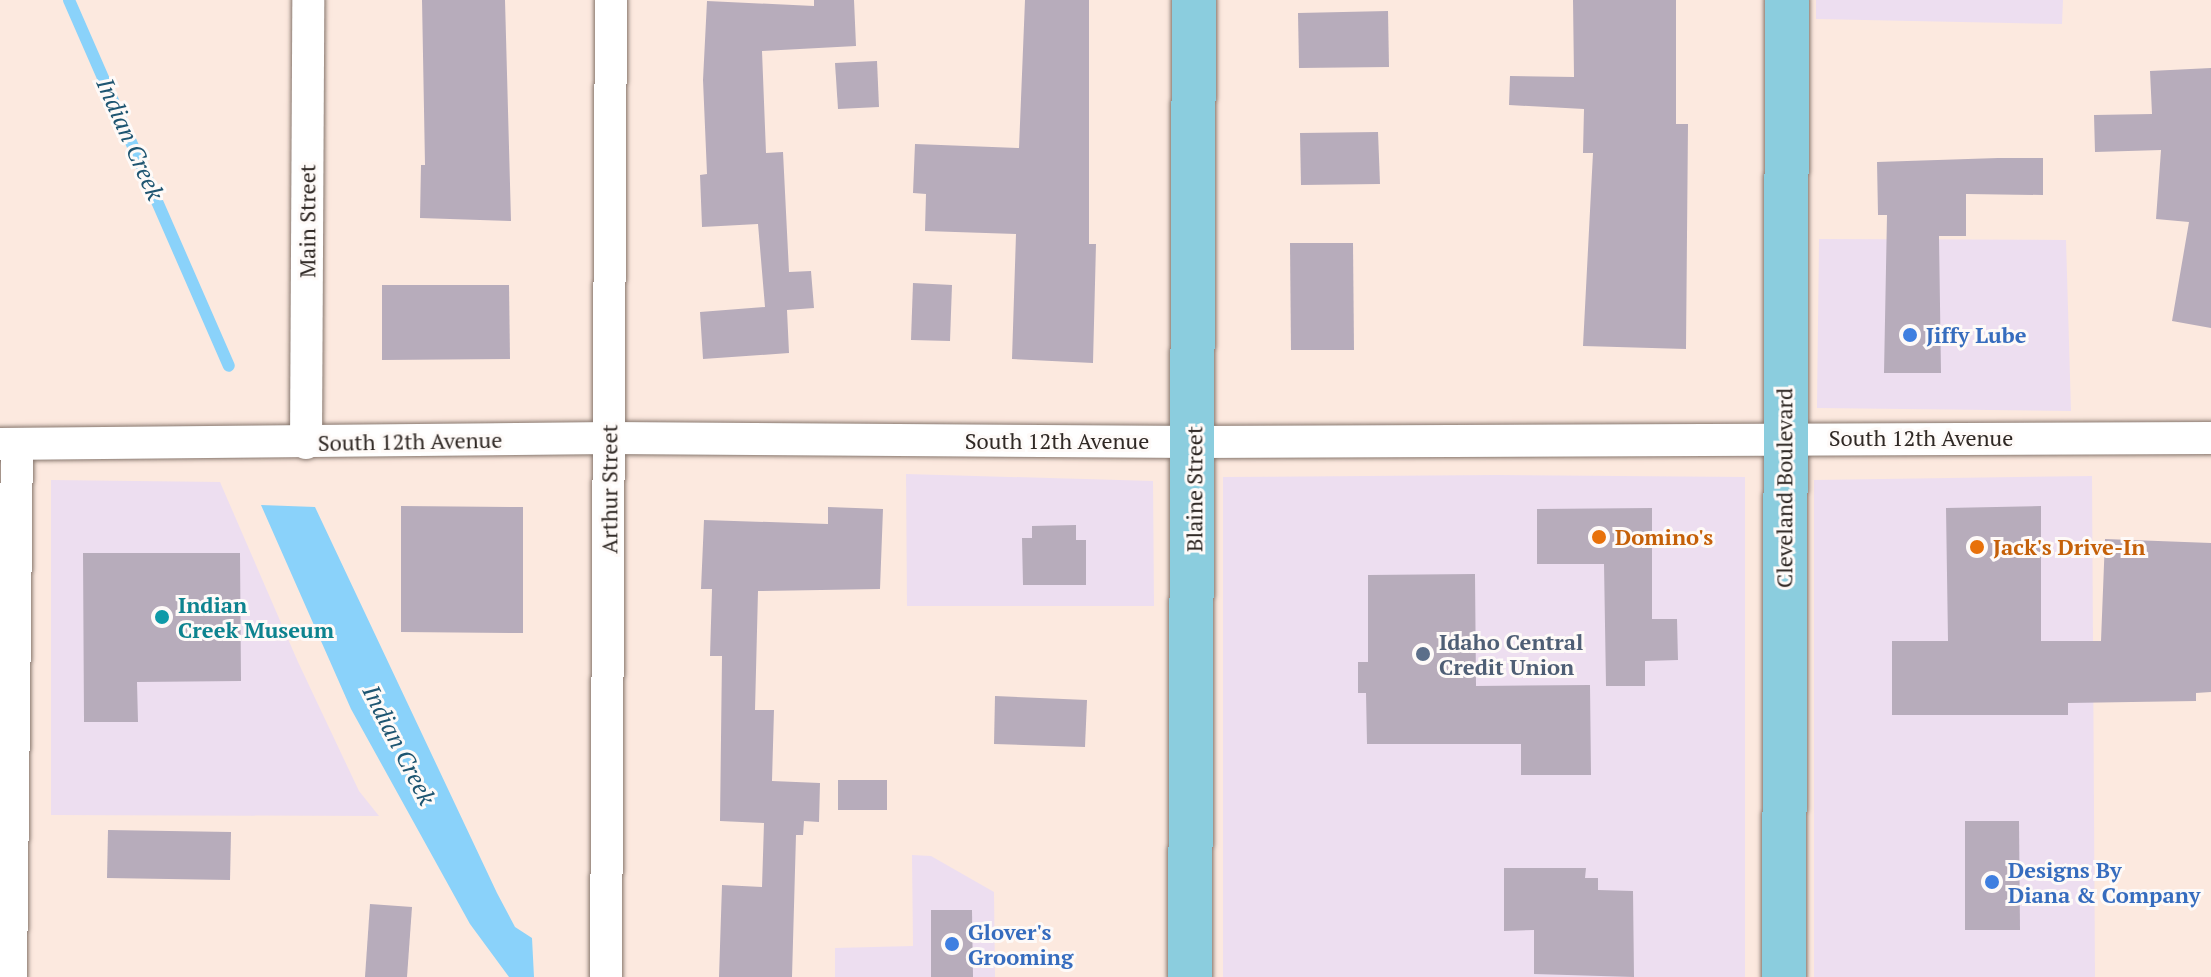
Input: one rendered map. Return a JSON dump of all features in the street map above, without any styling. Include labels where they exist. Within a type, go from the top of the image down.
[{"type":"main road","name":"Blaine Street","points":[[1190,977],[1195,442],[1194,0]]},
{"type":"main road","name":"Cleveland Boulevard","points":[[1784,977],[1787,0]]},
{"type":"street","name":"Main Street","points":[[306,443],[308,0]]},
{"type":"street","name":"Arthur Street","points":[[606,977],[611,0]]},
{"type":"street","name":"South 12th Avenue","points":[[9,444],[610,438],[1195,442],[1784,437],[2211,438]]},
{"type":"street","points":[[9,444],[11,977]]},
{"type":"shaded area","points":[[1816,0],[2063,0],[2062,24],[1816,19]]},
{"type":"shaded area","points":[[1819,239],[2066,240],[2071,411],[1817,408]]},
{"type":"shaded area","points":[[906,474],[1153,481],[1154,606],[907,606]]},
{"type":"shaded area","points":[[2092,476],[2095,977],[1814,977],[1814,480]]},
{"type":"shaded area","points":[[1223,477],[1745,477],[1745,977],[1223,977]]},
{"type":"shaded area","points":[[51,480],[220,482],[298,662],[359,791],[379,816],[51,815]]},
{"type":"shaded area","points":[[912,855],[931,856],[994,892],[995,977],[835,977],[835,948],[913,946]]},
{"type":"water","points":[[261,505],[315,507],[497,893],[515,927],[532,938],[534,977],[509,977],[470,924],[351,709]]},
{"type":"building","points":[[422,0],[505,0],[511,221],[420,218],[421,165],[425,165]]},
{"type":"building","points":[[814,0],[854,0],[856,46],[762,51],[766,153],[783,152],[789,272],[811,271],[814,308],[787,310],[789,353],[703,359],[700,312],[765,307],[758,224],[702,227],[700,175],[707,174],[703,80],[707,1],[814,6]]},
{"type":"building","points":[[1025,0],[1089,0],[1089,244],[1096,244],[1093,363],[1012,359],[1016,234],[925,231],[926,194],[913,193],[915,144],[1019,148]]},
{"type":"building","points":[[1573,0],[1676,0],[1676,124],[1688,124],[1686,349],[1583,346],[1593,153],[1583,153],[1584,109],[1509,105],[1510,76],[1574,77]]},
{"type":"building","points":[[1388,11],[1389,67],[1299,68],[1298,13]]},
{"type":"building","points":[[877,61],[879,107],[838,109],[835,63]]},
{"type":"building","points":[[2211,68],[2211,328],[2172,321],[2189,222],[2156,219],[2161,150],[2095,152],[2094,115],[2152,114],[2150,71]]},
{"type":"building","points":[[1378,132],[1380,184],[1301,185],[1300,133]]},
{"type":"building","points":[[2043,158],[2043,195],[1966,194],[1966,236],[1939,236],[1941,373],[1884,373],[1887,215],[1878,215],[1877,162]]},
{"type":"building","points":[[1290,243],[1353,243],[1354,350],[1291,350]]},
{"type":"building","points":[[913,283],[952,285],[950,341],[911,340]]},
{"type":"building","points":[[382,285],[509,285],[510,359],[382,360]]},
{"type":"building","points":[[401,506],[523,507],[523,633],[401,632]]},
{"type":"building","points":[[2041,506],[2041,641],[2101,641],[2105,539],[2211,543],[2211,692],[2196,693],[2196,701],[2068,703],[2068,715],[1892,715],[1892,641],[1948,641],[1946,508]]},
{"type":"building","points":[[828,507],[883,509],[880,589],[758,591],[755,710],[774,710],[772,781],[820,783],[819,822],[804,821],[803,835],[796,835],[792,977],[719,977],[722,885],[762,887],[764,823],[720,821],[722,656],[710,656],[712,589],[701,589],[704,520],[828,524]]},
{"type":"building","points":[[1652,508],[1652,619],[1677,619],[1678,660],[1645,661],[1645,686],[1606,686],[1604,564],[1537,564],[1537,509]]},
{"type":"building","points":[[1076,525],[1076,540],[1086,540],[1086,585],[1023,585],[1022,538],[1032,538],[1032,526]]},
{"type":"building","name":"Indian Creek Museum","points":[[83,553],[240,553],[241,681],[137,682],[138,722],[84,722]]},
{"type":"building","points":[[1475,574],[1476,686],[1590,685],[1591,775],[1521,775],[1521,744],[1367,744],[1366,693],[1358,693],[1358,662],[1368,662],[1368,575]]},
{"type":"building","points":[[995,696],[1087,700],[1085,747],[994,744]]},
{"type":"building","points":[[838,780],[887,780],[887,810],[838,810]]},
{"type":"building","points":[[1965,821],[2019,821],[2020,930],[1965,930]]},
{"type":"building","points":[[108,830],[231,832],[230,880],[107,878]]},
{"type":"building","points":[[1504,868],[1586,868],[1585,878],[1598,878],[1598,890],[1633,891],[1634,977],[1534,974],[1534,930],[1504,931]]},
{"type":"building","points":[[370,904],[412,907],[407,977],[365,977]]},
{"type":"building","name":"Glover's Grooming","points":[[931,910],[972,910],[973,977],[931,977]]},
{"type":"waterway","name":"Indian Creek","points":[[69,0],[229,366]]},
{"type":"place","name":"Jiffy Lube","points":[[1910,335]]},
{"type":"place","name":"Domino's","points":[[1599,537]]},
{"type":"place","name":"Jack's Drive-In","points":[[1977,547]]},
{"type":"place","name":"Indian Creek Museum","points":[[162,617]]},
{"type":"place","name":"Idaho Central Credit Union","points":[[1423,654]]},
{"type":"place","name":"Designs By Diana & Company","points":[[1992,882]]},
{"type":"place","name":"Glover's Grooming","points":[[952,944]]}]
